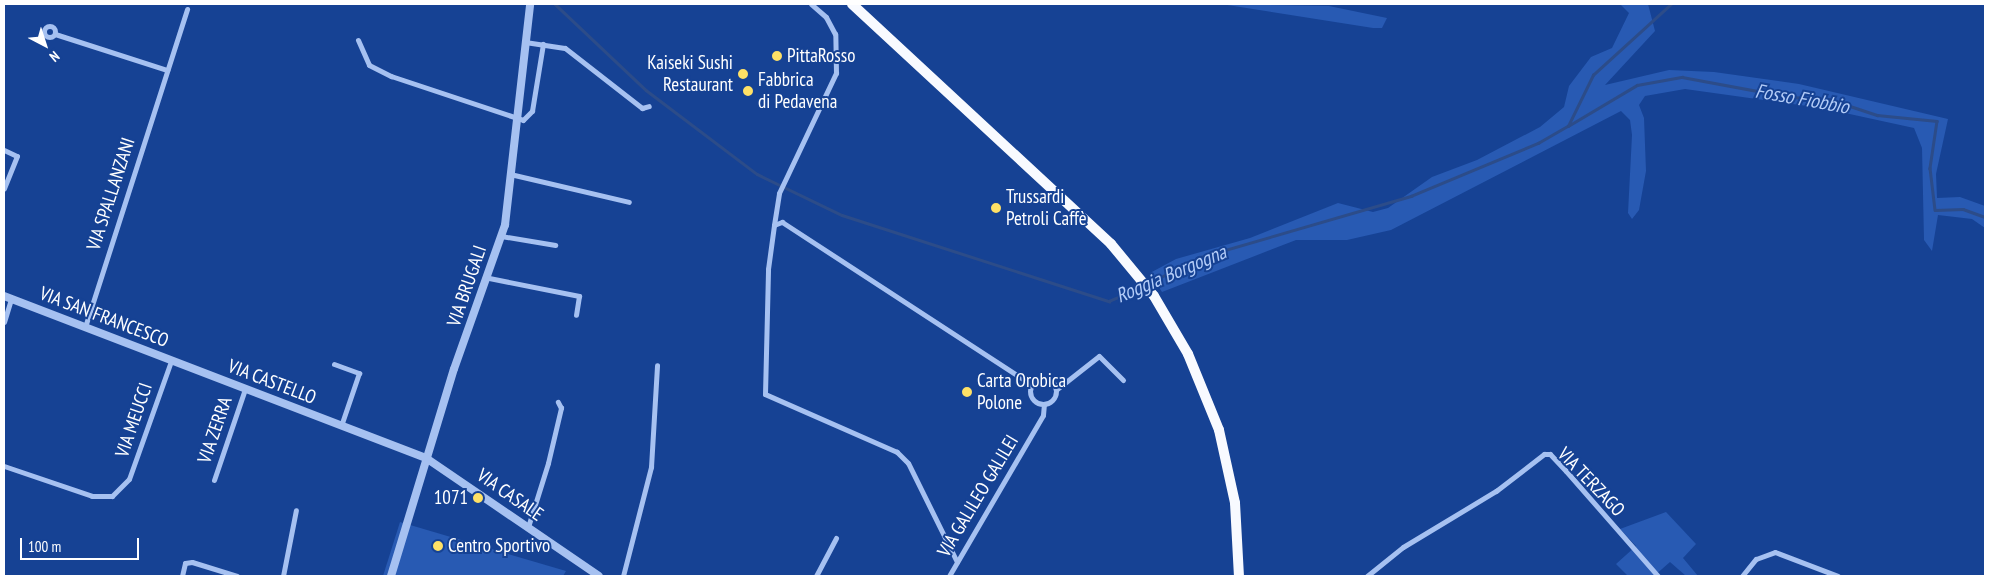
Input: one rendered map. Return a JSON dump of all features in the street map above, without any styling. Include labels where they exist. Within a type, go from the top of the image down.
[{"type":"highway","points":[[852,4],[1128,262],[1154,296],[1188,354],[1219,430],[1235,503],[1239,576]]},
{"type":"street","name":"VIA BRUGALI","points":[[391,576],[426,458],[489,278],[501,236],[530,4]]},
{"type":"street","points":[[810,4],[826,17],[835,34],[838,64],[779,193],[768,268],[765,394],[897,452],[908,463],[957,562]]},
{"type":"street","name":"VIA SPALLANZANI","points":[[84,327],[187,9]]},
{"type":"street","points":[[55,34],[167,70]]},
{"type":"street","points":[[358,40],[369,65],[391,76],[523,120],[532,111],[543,44]]},
{"type":"street","points":[[525,42],[543,44],[576,54],[642,108],[649,106]]},
{"type":"street","points":[[4,150],[17,156],[4,189]]},
{"type":"street","points":[[510,174],[629,202]]},
{"type":"street","points":[[774,225],[782,222],[1032,385]]},
{"type":"street","points":[[501,236],[554,244]]},
{"type":"street","points":[[489,278],[579,296],[576,315]]},
{"type":"street","points":[[4,322],[8,298]]},
{"type":"street","name":"VIA SAN FRANCESCO","points":[[8,298],[192,370]]},
{"type":"street","points":[[1032,385],[1032,398],[1044,404],[1054,399],[1057,388],[1099,356],[1123,380]]},
{"type":"street","name":"VIA MEUCCI","points":[[4,466],[92,496],[112,496],[129,479],[171,361]]},
{"type":"street","name":"VIA CASTELLO","points":[[334,364],[359,373],[340,426]]},
{"type":"street","points":[[623,576],[651,467],[657,365]]},
{"type":"street","name":"VIA CASTELLO","points":[[192,370],[426,458]]},
{"type":"street","points":[[1032,385],[1046,377],[1057,388]]},
{"type":"street","name":"VIA ZERRA","points":[[214,480],[245,389]]},
{"type":"street","points":[[528,527],[548,463],[561,408],[558,402]]},
{"type":"street","name":"VIA GALILEO GALILEI","points":[[949,576],[1043,415],[1044,404]]},
{"type":"street","name":"VIA TERZAGO","points":[[1367,576],[1403,547],[1496,491],[1537,457],[1550,454],[1658,576]]},
{"type":"street","name":"VIA CASALE","points":[[426,458],[599,576]]},
{"type":"street","points":[[283,576],[296,510]]},
{"type":"street","points":[[816,576],[836,538]]},
{"type":"street","points":[[1742,576],[1756,559],[1775,552],[1838,576]]},
{"type":"street","points":[[182,576],[185,563],[192,562],[237,576]]},
{"type":"shaded area","points":[[1221,4],[1329,6],[1387,18],[1382,28],[1373,28]]},
{"type":"shaded area","points":[[1620,4],[1648,4],[1655,31],[1605,85],[1669,70],[1714,72],[1799,84],[1948,119],[1936,174],[1937,198],[1960,197],[1985,206],[1985,228],[1972,219],[1938,215],[1932,251],[1924,240],[1922,148],[1914,128],[1822,108],[1685,89],[1645,96],[1639,105],[1644,118],[1646,171],[1639,210],[1632,219],[1628,213],[1632,135],[1630,120],[1621,111],[1391,230],[1347,240],[1296,240],[1162,292],[1150,273],[1176,259],[1250,238],[1338,203],[1373,212],[1388,208],[1432,177],[1477,160],[1540,127],[1564,107],[1569,86],[1591,57],[1612,48],[1629,13]]},
{"type":"shaded area","points":[[1666,512],[1696,544],[1683,558],[1698,576],[1686,576],[1670,562],[1654,576],[1628,576],[1616,564],[1636,546],[1620,529]]},
{"type":"shaded area","name":"Centro Sportivo","points":[[400,522],[566,571],[563,576],[383,576]]},
{"type":"waterway","name":"Roggia Borgogna","points":[[555,4],[646,90],[757,174],[842,215],[1109,301],[1142,287]]},
{"type":"waterway","name":"Roggia Borgogna","points":[[1147,284],[1201,257],[1411,196],[1538,143],[1568,126],[1593,75],[1671,4]]},
{"type":"waterway","name":"Fosso Fiobbio","points":[[1568,126],[1637,85],[1682,77],[1790,97],[1829,99],[1877,115],[1937,121],[1930,168],[1935,210],[1963,209],[1985,217]]},
{"type":"place","name":"PittaRosso","points":[[777,56]]},
{"type":"place","name":"Kaiseki Sushi Restaurant","points":[[743,74]]},
{"type":"place","name":"Fabbrica di Pedavena","points":[[748,91]]},
{"type":"place","name":"Trussardi Petroli Caffè","points":[[996,208]]},
{"type":"place","name":"Carta Orobica Polone","points":[[967,392]]},
{"type":"place","name":"1071","points":[[478,498]]},
{"type":"place","name":"Centro Sportivo","points":[[438,546]]}]
